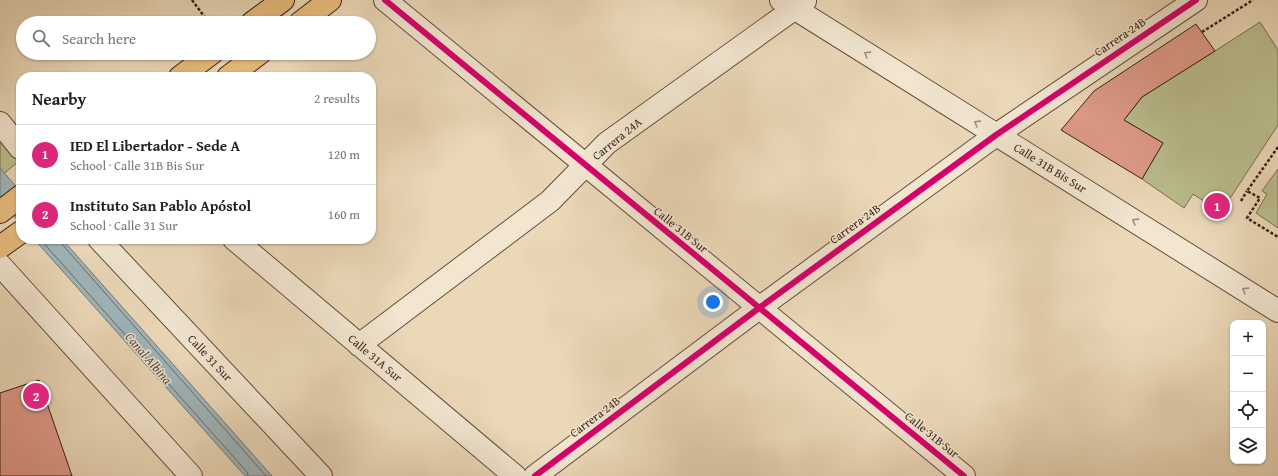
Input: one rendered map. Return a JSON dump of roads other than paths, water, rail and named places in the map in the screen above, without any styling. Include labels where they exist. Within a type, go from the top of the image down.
[{"type":"main road","points":[[261,16],[283,0]]},
{"type":"main road","points":[[309,16],[330,0]]},
{"type":"main road","points":[[187,72],[203,60]]},
{"type":"main road","points":[[235,72],[251,60]]},
{"type":"main road","points":[[0,212],[16,200]]},
{"type":"main road","points":[[0,247],[16,236]]},
{"type":"street","name":"Calle 31B Sur","points":[[385,0],[964,476]]},
{"type":"street","name":"Carrera 24B","points":[[535,476],[760,308],[996,135],[1196,0]]},
{"type":"street","name":"Carrera 24A","points":[[359,344],[550,201],[607,143],[794,3]]},
{"type":"street","name":"Calle 31B Bis Sur","points":[[794,3],[996,135],[1278,311]]},
{"type":"street","points":[[0,123],[16,143]]},
{"type":"street","name":"Calle 31 Sur","points":[[104,244],[321,476]]},
{"type":"street","name":"Calle 31A Sur","points":[[240,244],[515,476]]},
{"type":"street","points":[[0,265],[191,476]]},
{"type":"water","points":[[0,168],[16,186],[16,218],[0,200]]},
{"type":"water","name":"Canal Albina","points":[[38,244],[66,244],[272,476],[245,476]]},
{"type":"place","name":"IED El Libertador - Sede A","points":[[1217,206]]},
{"type":"place","name":"Instituto San Pablo Apóstol","points":[[36,396]]}]
